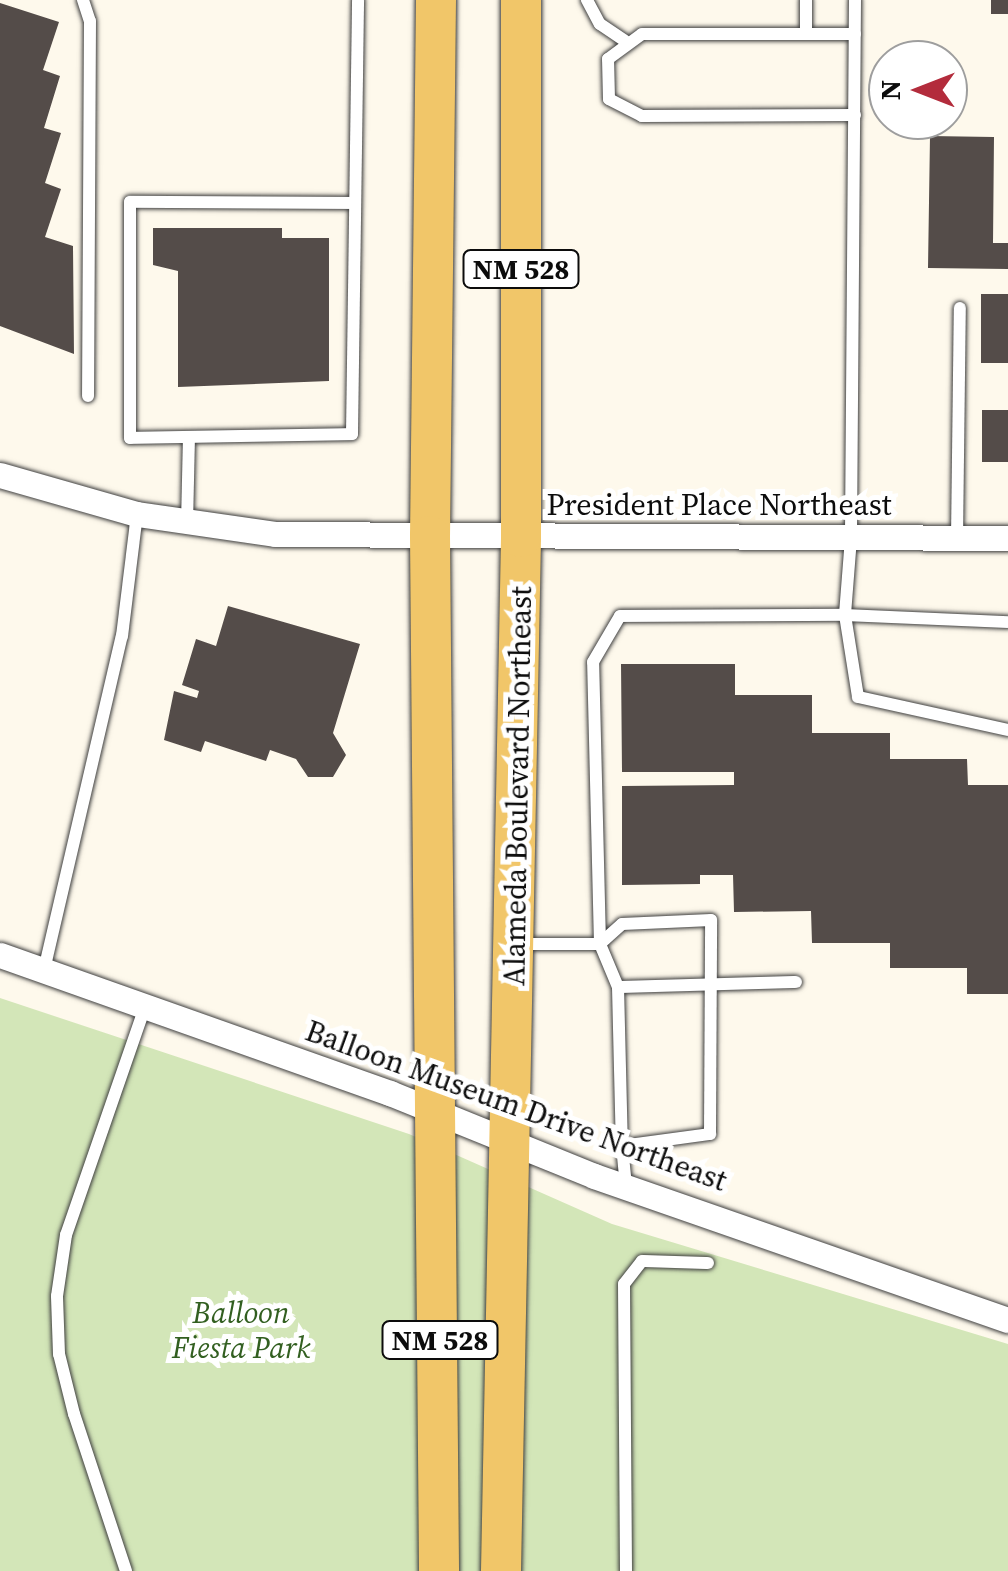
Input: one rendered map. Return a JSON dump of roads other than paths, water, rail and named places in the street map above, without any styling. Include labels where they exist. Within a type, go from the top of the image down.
[{"type":"main road","name":"NM 528","points":[[436,0],[430,536],[439,1571]]},
{"type":"main road","name":"Alameda Boulevard Northeast","points":[[502,1571],[522,537],[522,0]]},
{"type":"street","name":"President Place Northeast","points":[[0,475],[136,514],[275,534],[1008,538]]},
{"type":"street","name":"Balloon Museum Drive Northeast","points":[[0,956],[146,1004],[626,1186],[1008,1320]]},
{"type":"lane","points":[[83,0],[90,21],[88,396]]},
{"type":"lane","points":[[353,203],[130,202],[130,438],[352,434],[358,0]]},
{"type":"lane","points":[[588,0],[600,24],[625,41]]},
{"type":"lane","points":[[806,0],[806,34]]},
{"type":"lane","points":[[856,0],[852,538],[845,615],[858,697],[1008,730]]},
{"type":"lane","points":[[855,34],[642,34],[625,41],[608,60],[610,99],[624,112],[855,114]]},
{"type":"lane","points":[[957,538],[960,308]]},
{"type":"lane","points":[[187,524],[189,437]]},
{"type":"lane","points":[[44,970],[122,636],[136,514]]},
{"type":"lane","points":[[626,1186],[618,987],[600,944],[598,926],[594,662],[620,616],[845,615],[1008,622]]},
{"type":"lane","points":[[516,944],[600,944],[622,924],[711,920],[710,1134],[622,1146]]},
{"type":"lane","points":[[618,987],[796,982]]},
{"type":"lane","points":[[126,1571],[74,1414],[59,1354],[57,1296],[66,1236],[146,1004]]},
{"type":"lane","points":[[626,1571],[624,1284],[642,1261],[708,1263]]},
{"type":"park label","name":"Balloon Fiesta Park","points":[[241,1330]]}]
